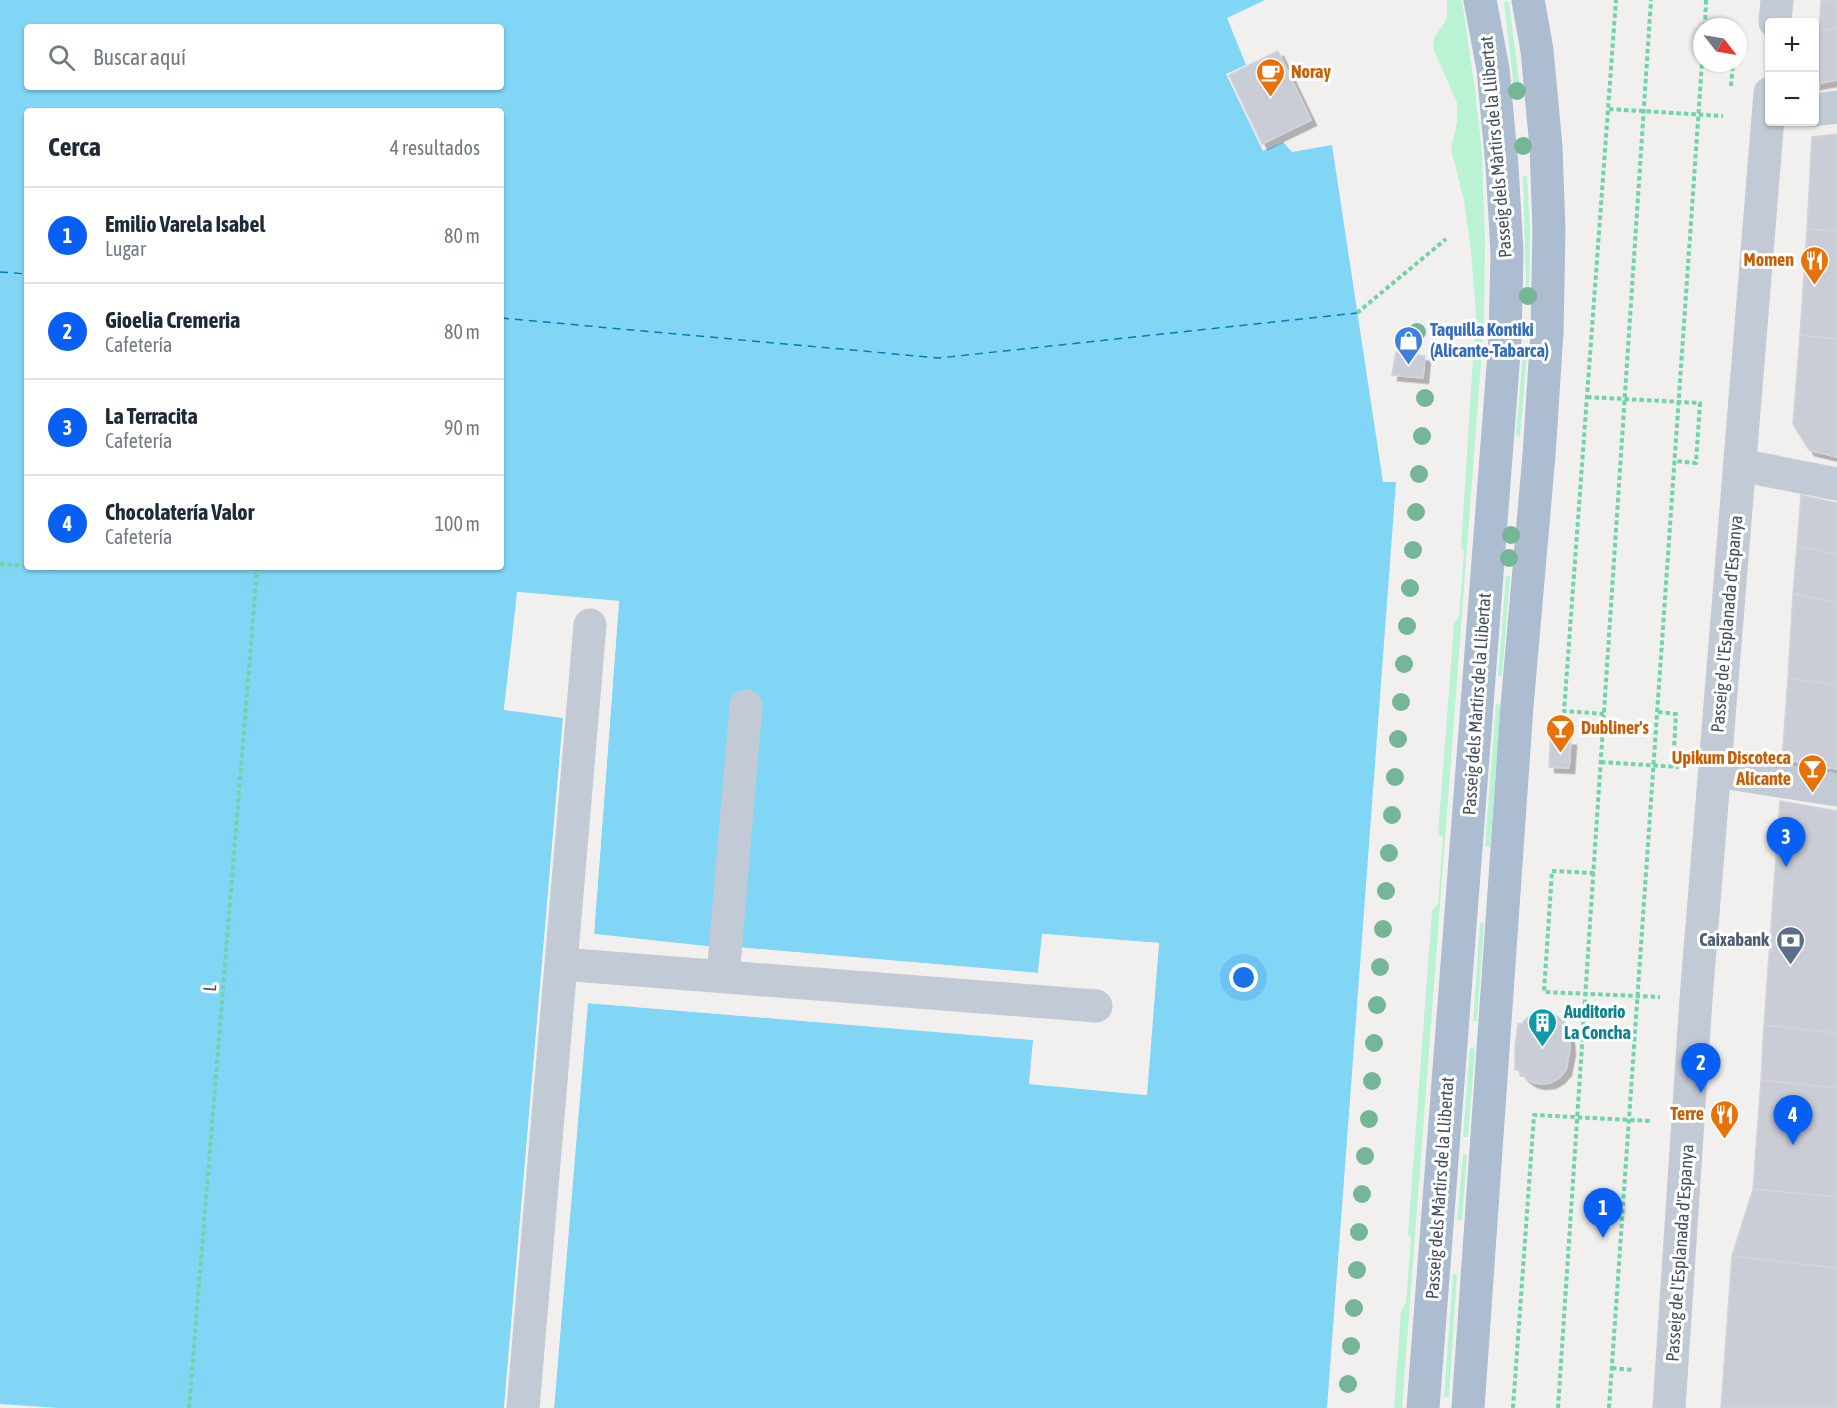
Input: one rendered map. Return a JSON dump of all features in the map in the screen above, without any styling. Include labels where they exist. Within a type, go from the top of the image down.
[{"type":"main road","name":"Passeig dels Màrtirs de la Llibertat","points":[[1423,1408],[1505,340],[1507,252],[1502,166],[1493,69],[1480,0]]},
{"type":"main road","points":[[1468,1408],[1517,706],[1539,454],[1546,332],[1549,230],[1546,147],[1537,50],[1528,0]]},
{"type":"street","points":[[1775,18],[1777,0]]},
{"type":"street","points":[[1819,109],[1837,106]]},
{"type":"street","name":"Passeig de l'Esplanada d'Espanya","points":[[1669,1408],[1696,999],[1768,126]]},
{"type":"street","points":[[1740,465],[1837,484]]},
{"type":"street","points":[[524,1408],[590,625]]},
{"type":"street","points":[[723,976],[746,706]]},
{"type":"street","points":[[1715,771],[1837,790]]},
{"type":"street","points":[[561,964],[1096,1006]]},
{"type":"path","points":[[1604,714],[1564,711],[1617,0]]},
{"type":"path","points":[[1558,1408],[1651,0]]},
{"type":"path","points":[[1705,18],[1706,0]]},
{"type":"path","points":[[1609,1408],[1701,72]]},
{"type":"path","points":[[1609,109],[1723,116]]},
{"type":"path","points":[[1357,313],[1446,239]]},
{"type":"path","points":[[1587,397],[1700,403],[1696,463],[1674,461]]},
{"type":"path","points":[[0,564],[24,566]]},
{"type":"path","name":"L","points":[[189,1408],[257,570]]},
{"type":"path","points":[[1601,762],[1673,767],[1676,714],[1658,712]]},
{"type":"path","points":[[1594,873],[1552,871],[1544,992],[1655,997]]},
{"type":"path","points":[[1513,1408],[1534,1114],[1647,1121]]},
{"type":"path","points":[[1612,1368],[1633,1369]]},
{"type":"green space","points":[[1447,0],[1462,0],[1475,90],[1482,153],[1485,241],[1484,323],[1402,1408],[1394,1408],[1401,1312],[1406,1302],[1411,1238],[1408,1234],[1432,911],[1438,903],[1443,838],[1438,834],[1454,624],[1459,616],[1464,551],[1461,547],[1476,313],[1464,201],[1451,149],[1457,123],[1457,103],[1433,48],[1434,38],[1447,19]]},
{"type":"green space","points":[[1504,2],[1509,2],[1521,97],[1515,98]]},
{"type":"green space","points":[[1523,176],[1527,176],[1530,230],[1529,286],[1526,286]]},
{"type":"green space","points":[[1523,352],[1527,353],[1520,437],[1516,436]]},
{"type":"green space","points":[[1506,576],[1510,576],[1502,677],[1498,676]]},
{"type":"green space","points":[[1496,704],[1501,705],[1490,847],[1485,846]]},
{"type":"green space","points":[[1480,923],[1484,923],[1477,1021],[1473,1021]]},
{"type":"green space","points":[[1470,1048],[1475,1049],[1468,1137],[1463,1137]]},
{"type":"green space","points":[[1463,1155],[1467,1155],[1462,1220],[1457,1220]]},
{"type":"green space","points":[[1453,1274],[1457,1274],[1449,1397],[1444,1397]]},
{"type":"water","points":[[0,0],[1265,0],[1227,18],[1246,65],[1226,74],[1263,151],[1283,142],[1292,152],[1332,145],[1383,482],[1396,482],[1327,1408],[554,1408],[587,1003],[1034,1040],[1030,1084],[1146,1095],[1159,943],[1043,934],[1038,973],[714,947],[594,934],[619,601],[518,592],[504,709],[563,718],[504,1408],[60,1408],[0,1404]]},
{"type":"pier","points":[[517,592],[619,601],[594,934],[714,947],[1038,973],[1042,934],[1159,943],[1147,1095],[1029,1084],[1033,1040],[588,1003],[554,1408],[551,1408],[586,1000],[1034,1037],[1037,1040],[1033,1081],[1144,1092],[1156,946],[1045,937],[1041,973],[1038,976],[714,950],[592,936],[616,604],[520,595],[508,707],[563,715],[566,718],[507,1408],[504,1408],[563,718],[504,710]]},
{"type":"building","points":[[1821,0],[1837,0],[1837,27],[1819,32]]},
{"type":"building","points":[[1837,27],[1837,80],[1819,83],[1819,72],[1819,32]]},
{"type":"building","name":"Noray","points":[[1278,51],[1311,120],[1262,144],[1229,75]]},
{"type":"building","points":[[1837,134],[1837,231],[1807,229],[1812,137]]},
{"type":"building","points":[[1807,229],[1837,231],[1837,339],[1800,335]]},
{"type":"building","points":[[1800,335],[1837,339],[1837,457],[1809,450],[1793,424]]},
{"type":"building","name":"Taquilla Kontiki (Alicante-Tabarca)","points":[[1396,352],[1425,356],[1423,378],[1392,375]]},
{"type":"building","points":[[1801,495],[1837,503],[1837,554],[1797,546]]},
{"type":"building","points":[[1797,546],[1837,554],[1837,603],[1793,594]]},
{"type":"building","points":[[1793,594],[1837,603],[1837,685],[1788,678]]},
{"type":"building","points":[[1788,678],[1837,685],[1837,769],[1782,759]]},
{"type":"building","points":[[1551,730],[1560,731],[1559,739],[1571,740],[1569,768],[1549,767]]},
{"type":"building","points":[[1780,801],[1837,811],[1837,1033],[1764,1025]]},
{"type":"building","name":"Auditorio La Concha","points":[[1544,1012],[1563,1020],[1568,1029],[1570,1049],[1566,1070],[1550,1083],[1540,1084],[1532,1082],[1515,1070],[1515,1047],[1518,1024],[1536,1013]]},
{"type":"building","points":[[1764,1025],[1837,1033],[1837,1088],[1761,1080]]},
{"type":"building","points":[[1761,1080],[1837,1088],[1837,1197],[1753,1189]]},
{"type":"building","points":[[1753,1189],[1837,1197],[1837,1268],[1732,1256]]},
{"type":"building","points":[[1732,1256],[1837,1268],[1837,1408],[1721,1408]]},
{"type":"ferry route","points":[[0,272],[24,274]]},
{"type":"ferry route","points":[[504,318],[939,358],[1357,313]]},
{"type":"place","name":"Noray","points":[[1270,98]]},
{"type":"place","name":"Momen","points":[[1815,286]]},
{"type":"place","name":"Taquilla Kontiki (Alicante-Tabarca)","points":[[1409,366]]},
{"type":"place","name":"Dubliner's","points":[[1560,754]]},
{"type":"place","name":"Upikum Discoteca Alicante","points":[[1812,794]]},
{"type":"place","name":"La Terracita","points":[[1786,867]]},
{"type":"place","name":"Caixabank","points":[[1790,966]]},
{"type":"place","name":"Auditorio La Concha","points":[[1543,1048]]},
{"type":"place","name":"Gioelia Cremeria","points":[[1701,1093]]},
{"type":"place","name":"Terre","points":[[1725,1140]]},
{"type":"place","name":"Chocolatería Valor","points":[[1793,1145]]},
{"type":"place","name":"Emilio Varela Isabel","points":[[1603,1238]]}]
